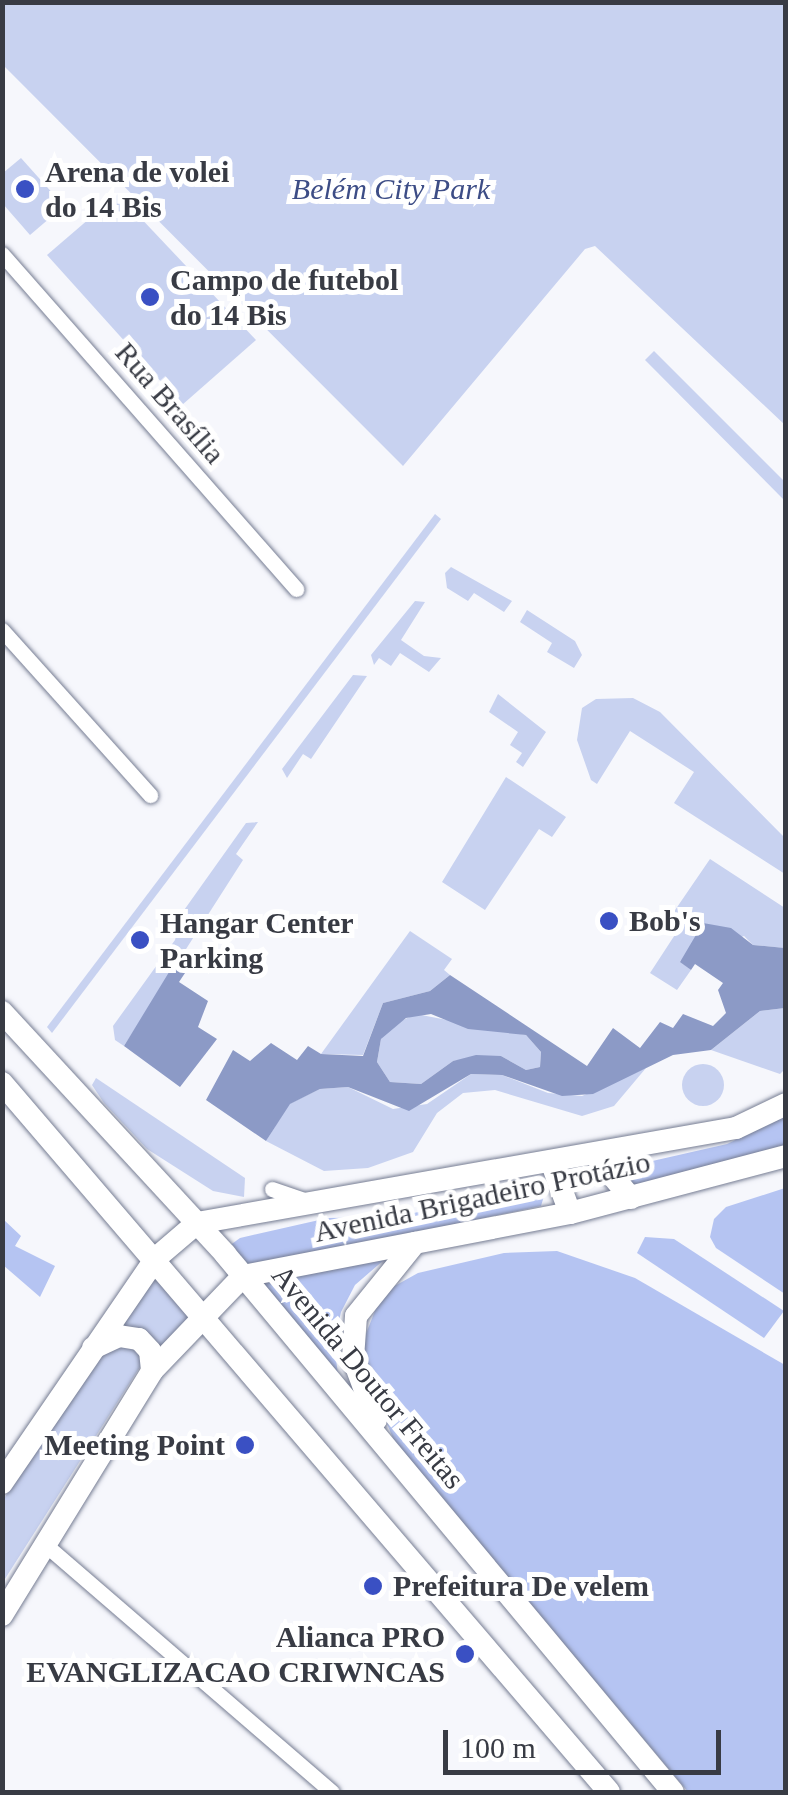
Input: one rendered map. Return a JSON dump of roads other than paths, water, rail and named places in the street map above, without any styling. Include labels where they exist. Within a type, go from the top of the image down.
[{"type":"main road","name":"Avenida Doutor Freitas","points":[[2,1012],[243,1276],[673,1792]]},
{"type":"main road","points":[[2,1083],[156,1258],[609,1792]]},
{"type":"main road","name":"Avenida Brigadeiro Protázio","points":[[197,1223],[552,1164],[736,1128],[786,1104]]},
{"type":"main road","points":[[595,1155],[631,1198]]},
{"type":"main road","name":"Avenida Brigadeiro Protázio","points":[[243,1276],[570,1213],[786,1156]]},
{"type":"main road","points":[[552,1164],[570,1213]]},
{"type":"main road","points":[[2,1483],[156,1258],[197,1223]]},
{"type":"main road","points":[[387,1446],[353,1358],[353,1335],[369,1295],[416,1242]]},
{"type":"main road","points":[[2,1615],[48,1547],[152,1372],[201,1315],[243,1276]]},
{"type":"main road","points":[[93,1348],[119,1336],[139,1339],[150,1351],[152,1372]]},
{"type":"street","name":"Rua Brasília","points":[[2,254],[296,588]]},
{"type":"street","points":[[2,630],[150,795]]},
{"type":"street","points":[[272,1189],[318,1205]]},
{"type":"street","points":[[48,1547],[332,1792]]},
{"type":"place","name":"Arena de volei do 14 Bis","points":[[25,189]]},
{"type":"place","name":"Campo de futebol do 14 Bis","points":[[150,297]]},
{"type":"place","name":"Bob's","points":[[609,921]]},
{"type":"place","name":"Hangar Center Parking","points":[[140,940]]},
{"type":"place","name":"Meeting Point","points":[[245,1445]]},
{"type":"place","name":"Prefeitura De velem","points":[[373,1586]]},
{"type":"place","name":"Alianca PRO EVANGLIZACAO CRIWNCAS","points":[[465,1654]]},
{"type":"park label","name":"Belém City Park","points":[[391,189]]}]
